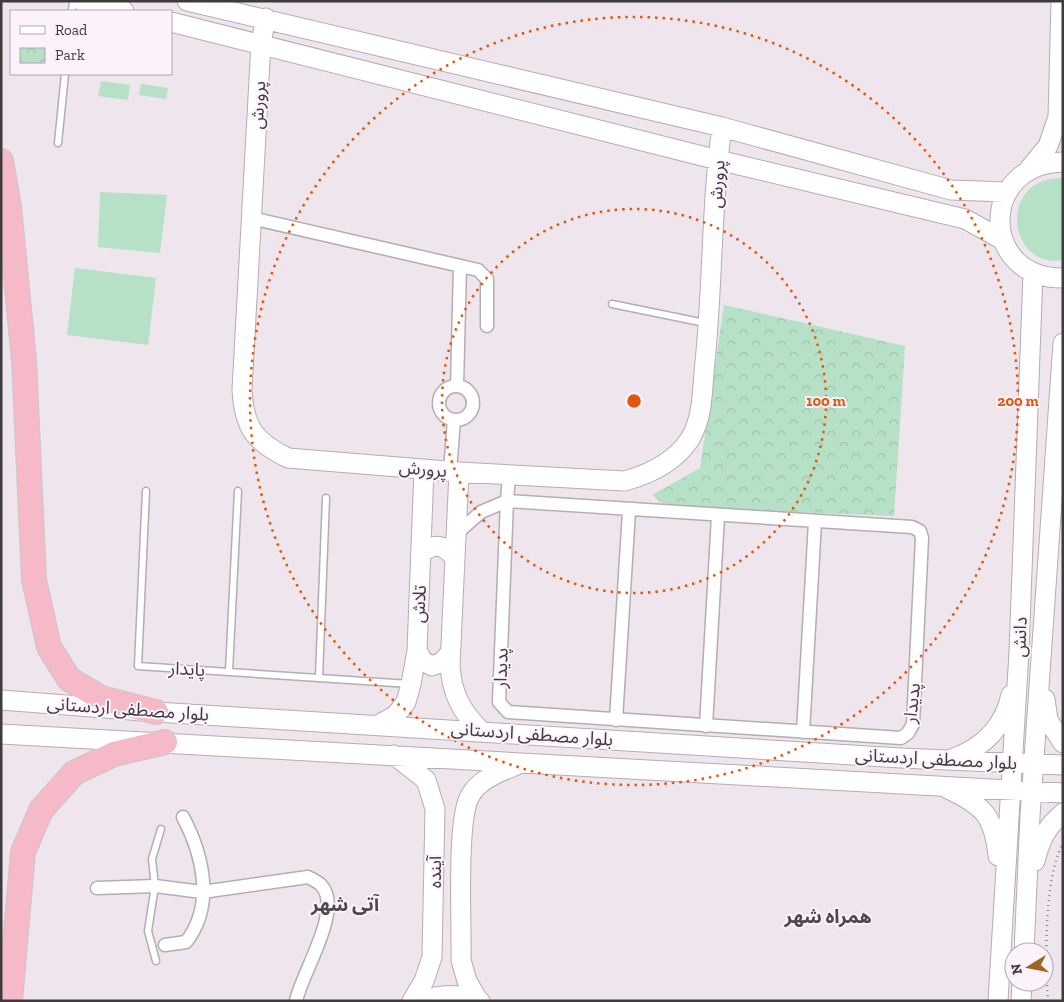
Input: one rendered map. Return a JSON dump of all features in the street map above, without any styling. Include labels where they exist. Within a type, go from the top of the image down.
[{"type":"highway","points":[[1,161],[9,207],[24,360],[34,580],[48,647],[69,678],[101,698],[156,712]]},
{"type":"highway","points":[[10,1001],[23,852],[40,810],[74,773],[114,754],[165,742]]},
{"type":"street","points":[[82,1],[120,10]]},
{"type":"street","points":[[187,1],[266,18],[722,127],[951,190],[1006,192]]},
{"type":"street","points":[[1060,1],[1060,124],[1048,146],[1030,168],[1016,179],[1006,192],[1000,208],[1000,225],[1003,240],[1010,253],[1020,265],[1033,273],[1050,278],[1063,278]]},
{"type":"street","name":"پرورش","points":[[266,18],[261,43],[242,390],[243,414],[254,433],[270,449],[288,458],[455,472],[625,481],[649,475],[671,460],[689,440],[699,420],[709,324],[718,160],[722,127]]},
{"type":"street","points":[[172,22],[261,43],[718,160],[965,219],[1003,240]]},
{"type":"street","points":[[1030,168],[1047,162],[1063,162]]},
{"type":"street","points":[[251,218],[478,270],[487,279],[487,326]]},
{"type":"street","points":[[457,386],[460,266]]},
{"type":"street","name":"دانش","points":[[998,1001],[1002,904],[1019,652],[1033,273]]},
{"type":"street","name":"دانش","points":[[1024,942],[1033,764],[1063,343]]},
{"type":"street","points":[[457,386],[467,390],[474,404],[466,418],[454,420],[442,413],[439,403],[443,393],[457,386]]},
{"type":"street","points":[[454,420],[455,472]]},
{"type":"street","name":"تلاش","points":[[378,724],[396,715],[406,702],[417,651],[424,469]]},
{"type":"street","name":"تلاش","points":[[455,472],[456,534],[449,654],[452,683],[457,702],[466,717],[481,731]]},
{"type":"street","points":[[507,502],[508,475]]},
{"type":"street","name":"پدیدار","points":[[456,534],[481,512],[507,502],[912,528],[920,531],[922,538],[913,724],[908,733],[901,738],[508,712],[499,702],[507,502]]},
{"type":"street","points":[[616,720],[629,511]]},
{"type":"street","points":[[706,726],[718,516]]},
{"type":"street","points":[[803,732],[815,522]]},
{"type":"street","points":[[422,553],[430,546],[439,545],[448,550],[454,557]]},
{"type":"street","points":[[417,651],[423,661],[432,666],[442,662],[449,654]]},
{"type":"street","points":[[949,760],[971,752],[986,741],[1000,725],[1009,702],[1019,652]]},
{"type":"street","points":[[1040,673],[1048,720],[1063,743]]},
{"type":"street","name":"بلوار مصطفی اردستانی","points":[[7,701],[901,758],[1063,765]]},
{"type":"street","name":"بلوار مصطفی اردستانی","points":[[6,734],[1063,793]]},
{"type":"street","name":"آینده","points":[[394,756],[426,780],[435,809],[432,957],[424,981],[412,1001]]},
{"type":"street","points":[[901,758],[909,762],[914,770],[910,779],[902,784]]},
{"type":"street","points":[[479,1000],[467,980],[461,960],[463,821],[470,796],[488,777],[520,763]]},
{"type":"street","points":[[941,786],[976,804],[990,819],[996,833],[1002,904]]},
{"type":"street","points":[[1026,902],[1039,845],[1049,825],[1063,813]]},
{"type":"street","points":[[165,945],[186,942],[200,917],[204,882],[194,838],[183,817]]},
{"type":"street","points":[[97,888],[155,886],[202,892],[308,877],[321,884],[327,894],[328,914],[321,938],[312,955],[296,1001]]},
{"type":"street","points":[[420,1001],[433,996],[458,995],[479,1000]]},
{"type":"lane","points":[[58,143],[65,75]]},
{"type":"lane","points":[[612,304],[709,324]]},
{"type":"lane","name":"پایدار","points":[[146,491],[138,666],[411,684]]},
{"type":"lane","points":[[229,672],[238,491]]},
{"type":"lane","points":[[319,677],[326,498]]},
{"type":"lane","points":[[156,961],[148,931],[155,886],[152,859],[161,829]]},
{"type":"path","points":[[1048,1001],[1045,960],[1050,889],[1063,843]]},
{"type":"green space","points":[[101,81],[130,85],[128,100],[98,96]]},
{"type":"green space","points":[[141,84],[168,88],[166,99],[139,95]]},
{"type":"green space","points":[[1063,178],[1063,260],[1044,259],[1030,251],[1021,238],[1017,222],[1019,206],[1027,192],[1042,182]]},
{"type":"green space","points":[[100,192],[167,195],[160,253],[98,247]]},
{"type":"green space","points":[[75,268],[156,278],[148,345],[67,335]]},
{"type":"green space","points":[[724,305],[905,346],[894,516],[667,507],[652,495],[700,468]]},
{"type":"district","name":"آتی شهر","points":[[345,904]]},
{"type":"district","name":"همراه شهر","points":[[828,916]]}]
